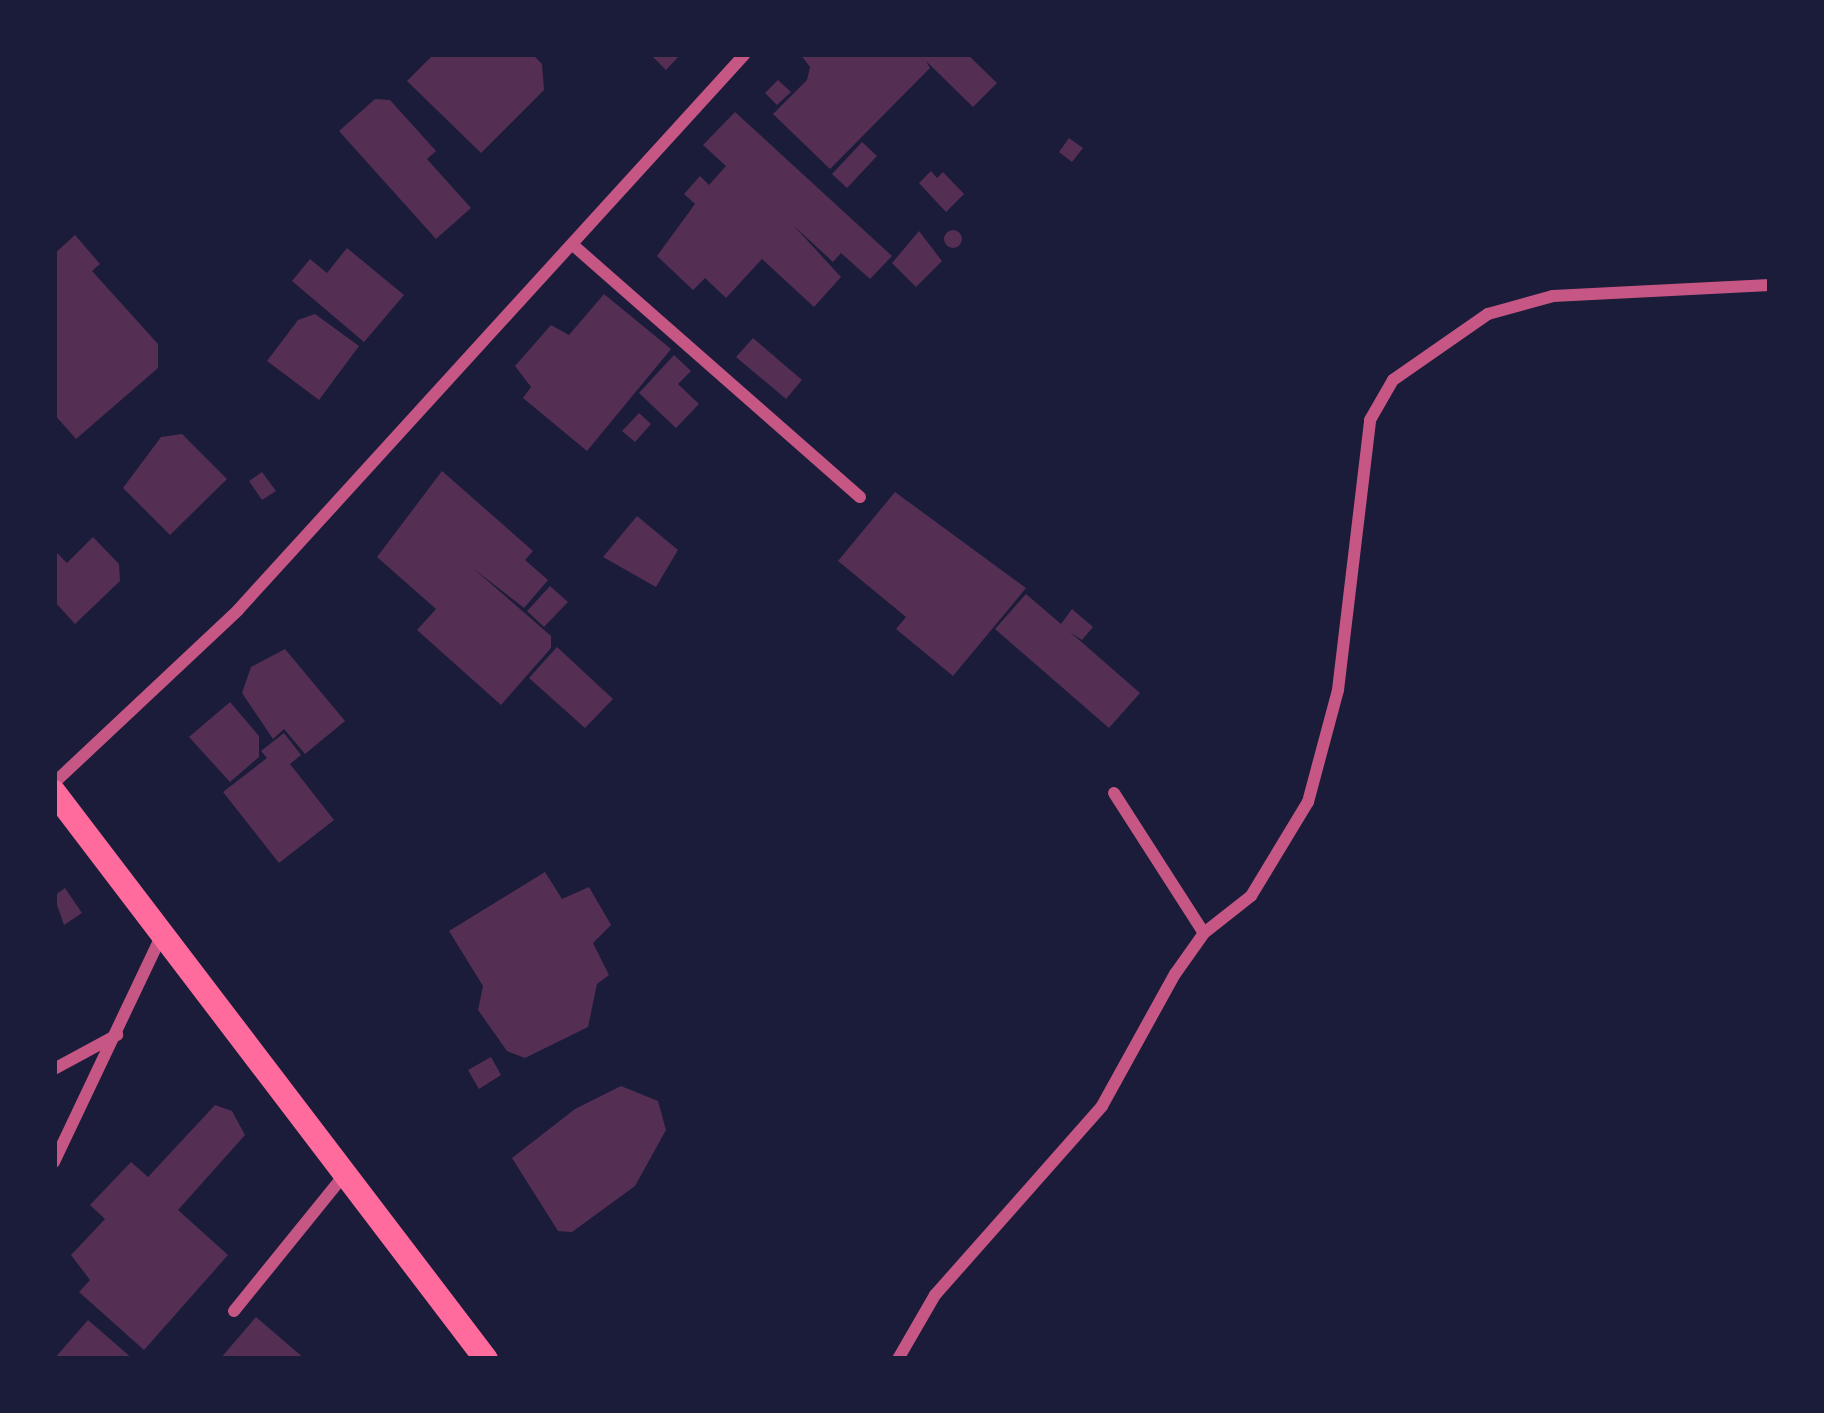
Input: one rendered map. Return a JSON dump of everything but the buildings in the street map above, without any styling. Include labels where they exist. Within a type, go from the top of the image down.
[{"type":"main road","points":[[54,787],[160,939],[486,1359]]},
{"type":"street","points":[[54,787],[238,610],[746,54]]},
{"type":"street","points":[[573,245],[860,497]]},
{"type":"street","points":[[898,1359],[935,1295],[1102,1106],[1204,933],[1251,896],[1307,802],[1338,690],[1364,525],[1370,421],[1393,380],[1488,314],[1552,296],[1770,285]]},
{"type":"street","points":[[1114,793],[1204,933]]},
{"type":"street","points":[[54,1162],[160,939]]},
{"type":"street","points":[[54,1069],[118,1034]]},
{"type":"street","points":[[234,1312],[344,1175]]}]
